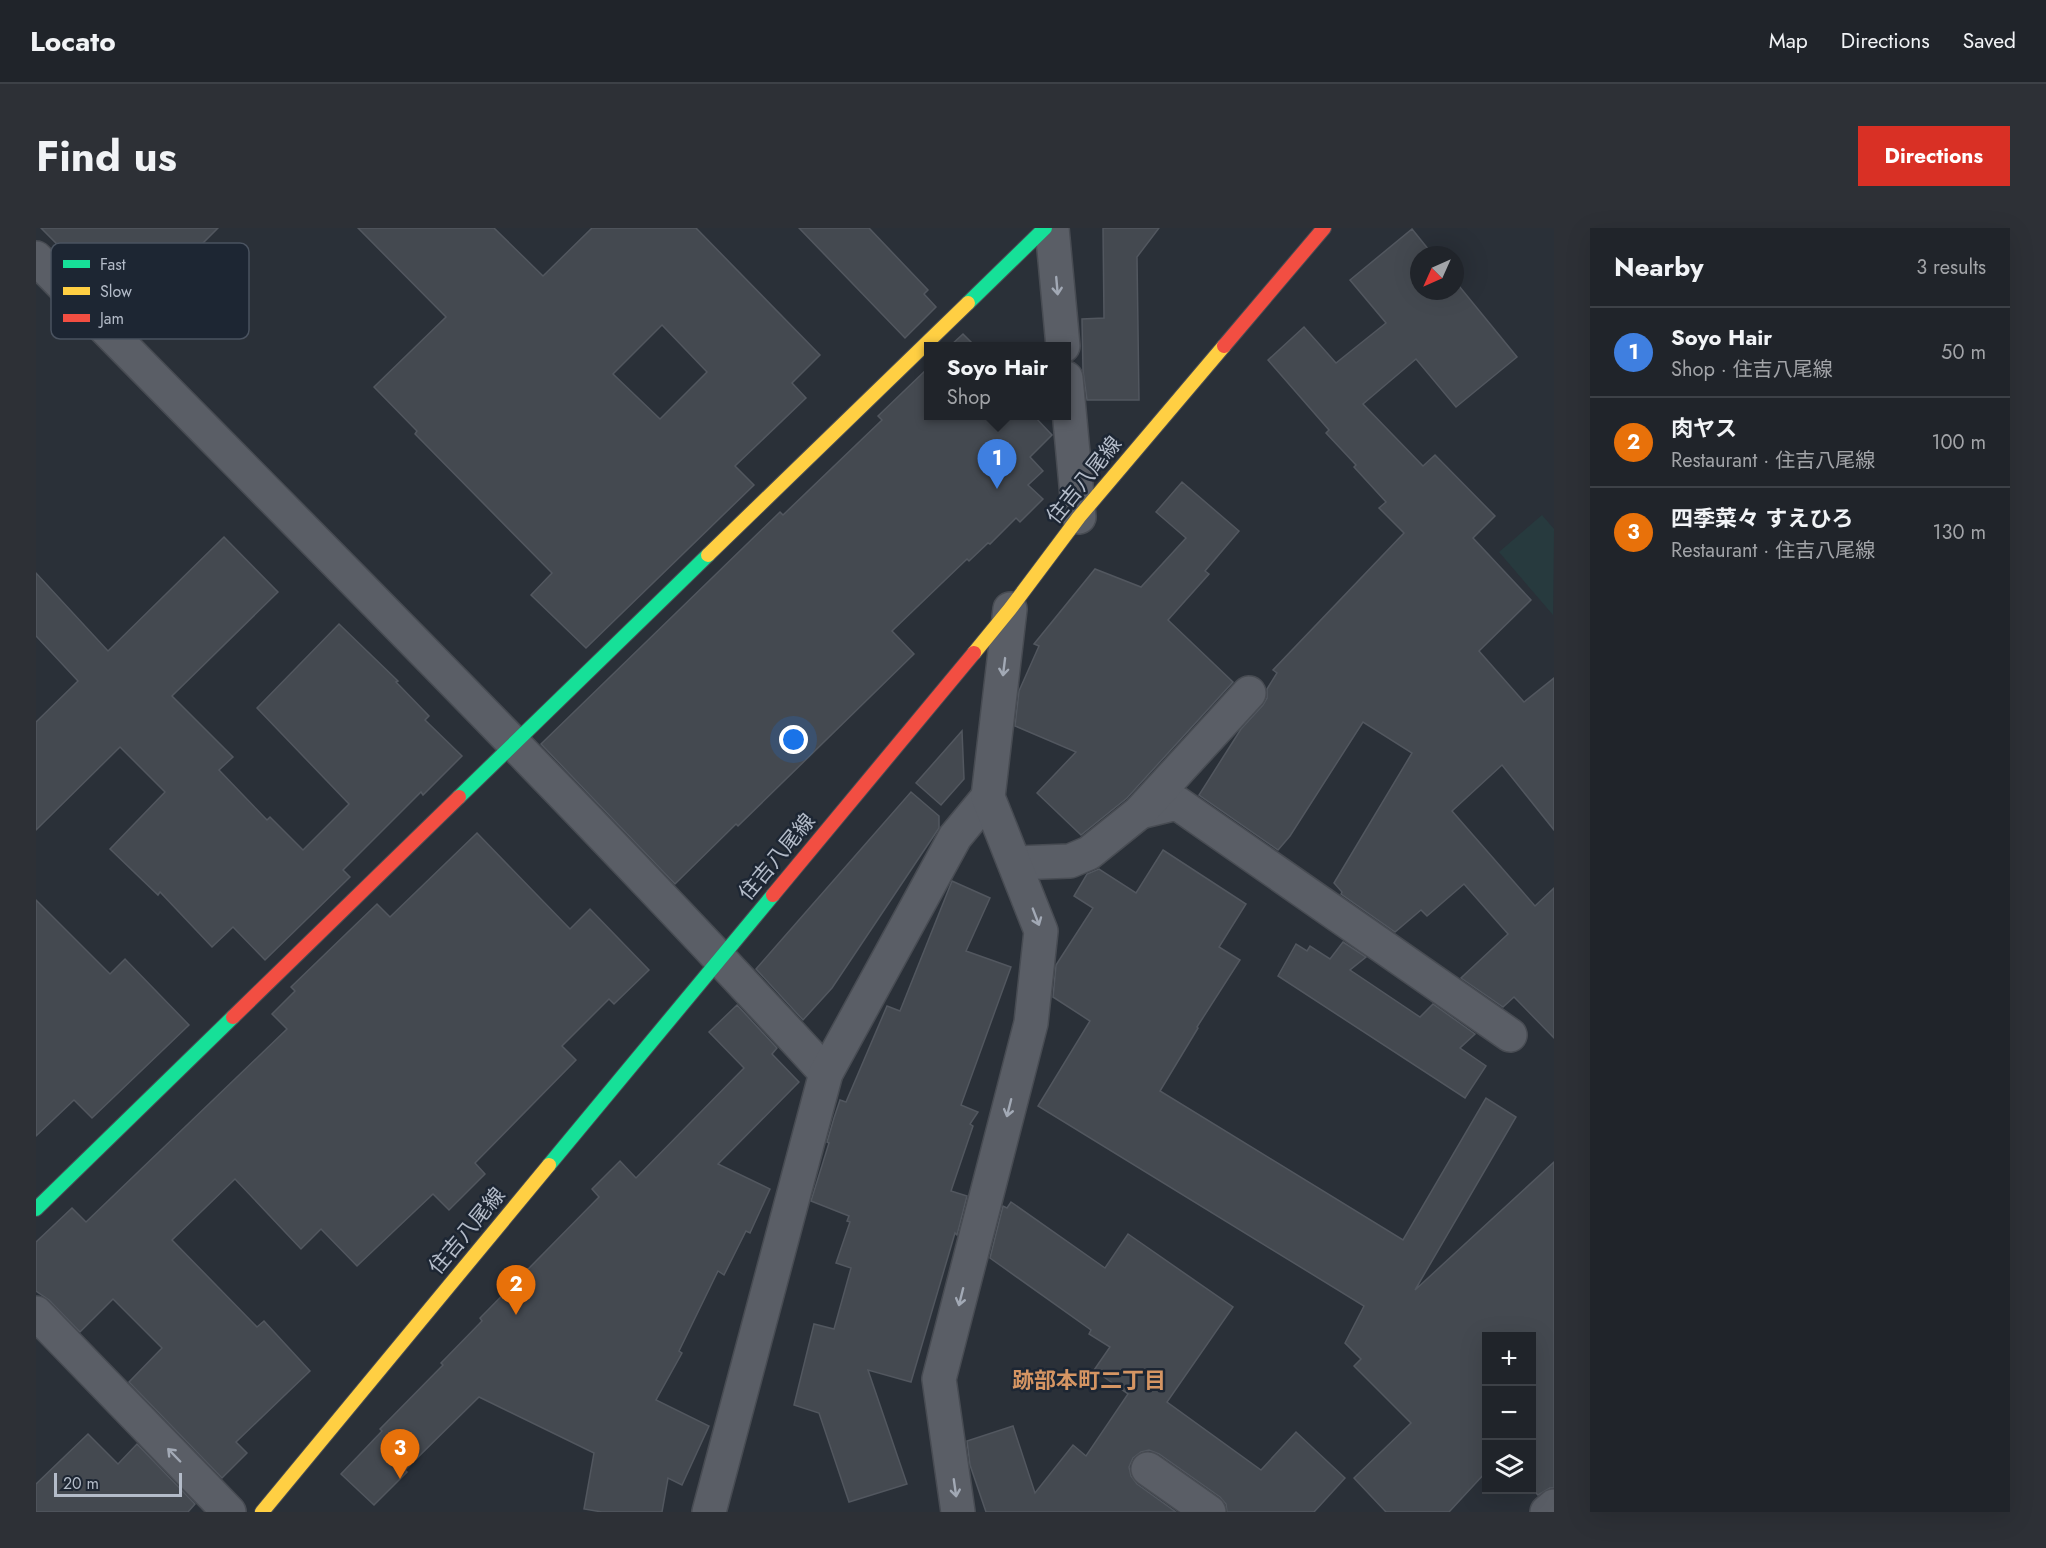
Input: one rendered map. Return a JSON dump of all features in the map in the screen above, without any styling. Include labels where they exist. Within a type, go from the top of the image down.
[{"type":"main road","points":[[928,342],[1045,228]]},
{"type":"main road","name":"住吉八尾線","points":[[262,1512],[1010,609],[1079,518],[1324,228]]},
{"type":"main road","points":[[36,1209],[924,346]]},
{"type":"street","points":[[1052,228],[1063,342]]},
{"type":"street","points":[[36,258],[51,273]]},
{"type":"street","points":[[116,339],[514,744],[721,958],[826,1073]]},
{"type":"street","points":[[1070,420],[1079,518]]},
{"type":"street","points":[[958,1512],[939,1379],[1031,1023],[1041,931],[988,797],[1010,609]]},
{"type":"street","points":[[1015,863],[1071,861],[1089,853],[1140,812],[1249,693]]},
{"type":"street","points":[[709,1512],[826,1073],[955,837],[988,797]]},
{"type":"street","points":[[1140,812],[1177,803],[1510,1035]]},
{"type":"street","points":[[36,1313],[229,1512]]},
{"type":"street","points":[[1148,1469],[1209,1512]]},
{"type":"street","points":[[1547,1512],[1554,1506]]},
{"type":"green space","points":[[1542,515],[1554,529],[1553,615],[1499,552]]},
{"type":"building","points":[[41,228],[218,228],[203,243],[56,243]]},
{"type":"building","points":[[358,228],[494,228],[543,276],[592,228],[696,228],[820,355],[792,383],[806,398],[735,466],[754,485],[586,648],[531,595],[552,573],[415,434],[417,431],[374,387],[446,317]],"holes":[[[662,325],[707,372],[660,419],[613,374]]]},
{"type":"building","points":[[799,228],[869,228],[928,290],[924,294],[936,307],[905,338]]},
{"type":"building","points":[[1103,228],[1159,228],[1137,257],[1139,400],[1087,400],[1083,371],[1082,319],[1104,318]]},
{"type":"building","points":[[1412,229],[1426,246],[1410,246],[1410,300],[1464,300],[1464,292],[1517,357],[1456,407],[1416,359],[1363,404],[1423,466],[1435,455],[1495,516],[1473,538],[1531,600],[1479,651],[1524,702],[1554,678],[1554,830],[1502,765],[1452,811],[1535,906],[1554,888],[1554,1038],[1514,997],[1503,1007],[1461,978],[1508,934],[1464,884],[1427,916],[1421,910],[1395,932],[1341,894],[1342,892],[1334,883],[1412,753],[1363,722],[1290,836],[1278,850],[1199,795],[1241,729],[1263,705],[1267,698],[1267,689],[1277,673],[1273,670],[1404,533],[1379,508],[1386,502],[1354,467],[1356,465],[1326,433],[1329,430],[1268,360],[1304,327],[1336,363],[1386,323],[1350,280]]},
{"type":"building","points":[[963,334],[971,342],[954,342]]},
{"type":"building","points":[[924,372],[924,420],[1038,420],[1052,435],[1030,457],[1043,471],[1028,485],[1043,499],[1020,522],[1016,518],[990,544],[988,543],[969,561],[967,559],[892,631],[914,654],[738,826],[736,824],[675,884],[541,744],[780,512],[783,515],[882,420],[878,416]]},
{"type":"building","points":[[1182,482],[1239,531],[1205,571],[1209,574],[1168,620],[1233,682],[1127,798],[1081,835],[1037,793],[1076,752],[1015,726],[1019,691],[1039,646],[1034,644],[1095,569],[1141,587],[1186,538],[1156,512]]},
{"type":"building","points":[[224,537],[278,592],[172,696],[233,757],[219,770],[267,820],[270,817],[303,850],[349,804],[257,708],[339,624],[398,681],[396,682],[429,716],[425,720],[462,756],[423,795],[421,792],[343,870],[350,877],[265,960],[233,927],[212,947],[160,892],[158,895],[110,849],[165,792],[120,747],[36,830],[36,722],[78,681],[36,636],[36,573],[108,651]]},
{"type":"building","points":[[962,731],[964,779],[941,805],[916,783]]},
{"type":"building","points":[[911,792],[939,816],[939,828],[832,988],[803,1020],[756,969]]},
{"type":"building","points":[[477,833],[570,929],[590,909],[649,970],[614,1004],[609,999],[562,1046],[576,1060],[475,1163],[485,1174],[449,1210],[433,1194],[357,1266],[321,1229],[301,1249],[235,1179],[172,1240],[257,1327],[264,1321],[310,1371],[236,1442],[247,1453],[222,1478],[129,1382],[162,1348],[113,1299],[80,1332],[49,1300],[36,1291],[36,1242],[72,1208],[86,1222],[287,1029],[272,1014],[295,991],[291,987],[377,904],[390,917]]},
{"type":"building","points":[[1163,850],[1246,904],[1219,947],[1240,960],[1160,1091],[1403,1240],[1486,1098],[1516,1117],[1415,1290],[1554,1162],[1554,1488],[1538,1495],[1536,1493],[1536,1332],[1482,1332],[1482,1476],[1449,1512],[1386,1512],[1354,1478],[1411,1423],[1354,1366],[1361,1359],[1345,1343],[1364,1306],[1038,1106],[1090,1021],[1053,997],[1056,965],[1093,908],[1074,896],[1087,874],[1099,869],[1136,893]]},
{"type":"building","points":[[952,881],[990,898],[966,951],[1011,967],[961,1105],[978,1112],[970,1124],[973,1126],[951,1191],[967,1196],[911,1382],[868,1370],[907,1484],[849,1502],[819,1413],[794,1405],[814,1324],[834,1329],[851,1268],[836,1263],[850,1222],[847,1221],[849,1216],[811,1201],[840,1100],[846,1102],[887,1006],[900,1011]]},
{"type":"building","points":[[36,900],[110,974],[125,959],[189,1025],[92,1118],[74,1100],[36,1136]]},
{"type":"building","points":[[1343,942],[1366,957],[1350,970],[1420,1017],[1433,1004],[1475,1034],[1460,1048],[1486,1066],[1465,1098],[1278,976],[1296,944],[1307,951],[1310,946],[1330,959]]},
{"type":"building","points":[[737,1005],[777,1048],[772,1054],[799,1082],[718,1164],[770,1189],[750,1233],[746,1231],[724,1275],[718,1271],[679,1351],[682,1353],[656,1400],[709,1426],[682,1485],[668,1478],[662,1512],[602,1512],[584,1509],[594,1453],[479,1397],[405,1470],[407,1472],[374,1505],[341,1474],[382,1431],[380,1429],[443,1365],[441,1363],[482,1321],[480,1318],[599,1197],[592,1189],[620,1161],[636,1178],[744,1068],[709,1032]]},
{"type":"building","points":[[1011,1202],[1105,1268],[1128,1234],[1233,1307],[1167,1402],[1261,1470],[1296,1432],[1345,1478],[1314,1512],[1227,1512],[1226,1504],[1220,1497],[1159,1454],[1149,1450],[1133,1458],[1129,1467],[1131,1476],[1137,1484],[1176,1512],[986,1512],[970,1465],[967,1441],[1013,1426],[1035,1493],[1073,1445],[1086,1456],[1128,1394],[1094,1370],[1110,1347],[1089,1334],[1091,1330],[990,1258],[1003,1206],[1007,1208]]},
{"type":"building","points":[[88,1434],[118,1464],[137,1444],[195,1504],[188,1512],[36,1512],[36,1484]]},
{"type":"traffic: fast","points":[[968,303],[1045,228]]},
{"type":"traffic: fast","points":[[459,797],[708,555]]},
{"type":"traffic: fast","points":[[549,1165],[773,895]]},
{"type":"traffic: fast","points":[[36,1209],[233,1017]]},
{"type":"traffic: slow","points":[[928,342],[968,303]]},
{"type":"traffic: slow","points":[[708,555],[924,346]]},
{"type":"traffic: slow","points":[[974,653],[1079,517],[1224,346]]},
{"type":"traffic: slow","points":[[262,1512],[549,1165]]},
{"type":"traffic: jam","points":[[1224,346],[1324,228]]},
{"type":"traffic: jam","points":[[773,895],[974,653]]},
{"type":"traffic: jam","points":[[233,1017],[459,797]]},
{"type":"place","name":"Soyo Hair","points":[[997,489]]},
{"type":"place","name":"肉ヤス","points":[[516,1315]]},
{"type":"place","name":"四季菜々 すえひろ","points":[[400,1479]]},
{"type":"district","name":"跡部本町二丁目","points":[[1089,1380]]}]
